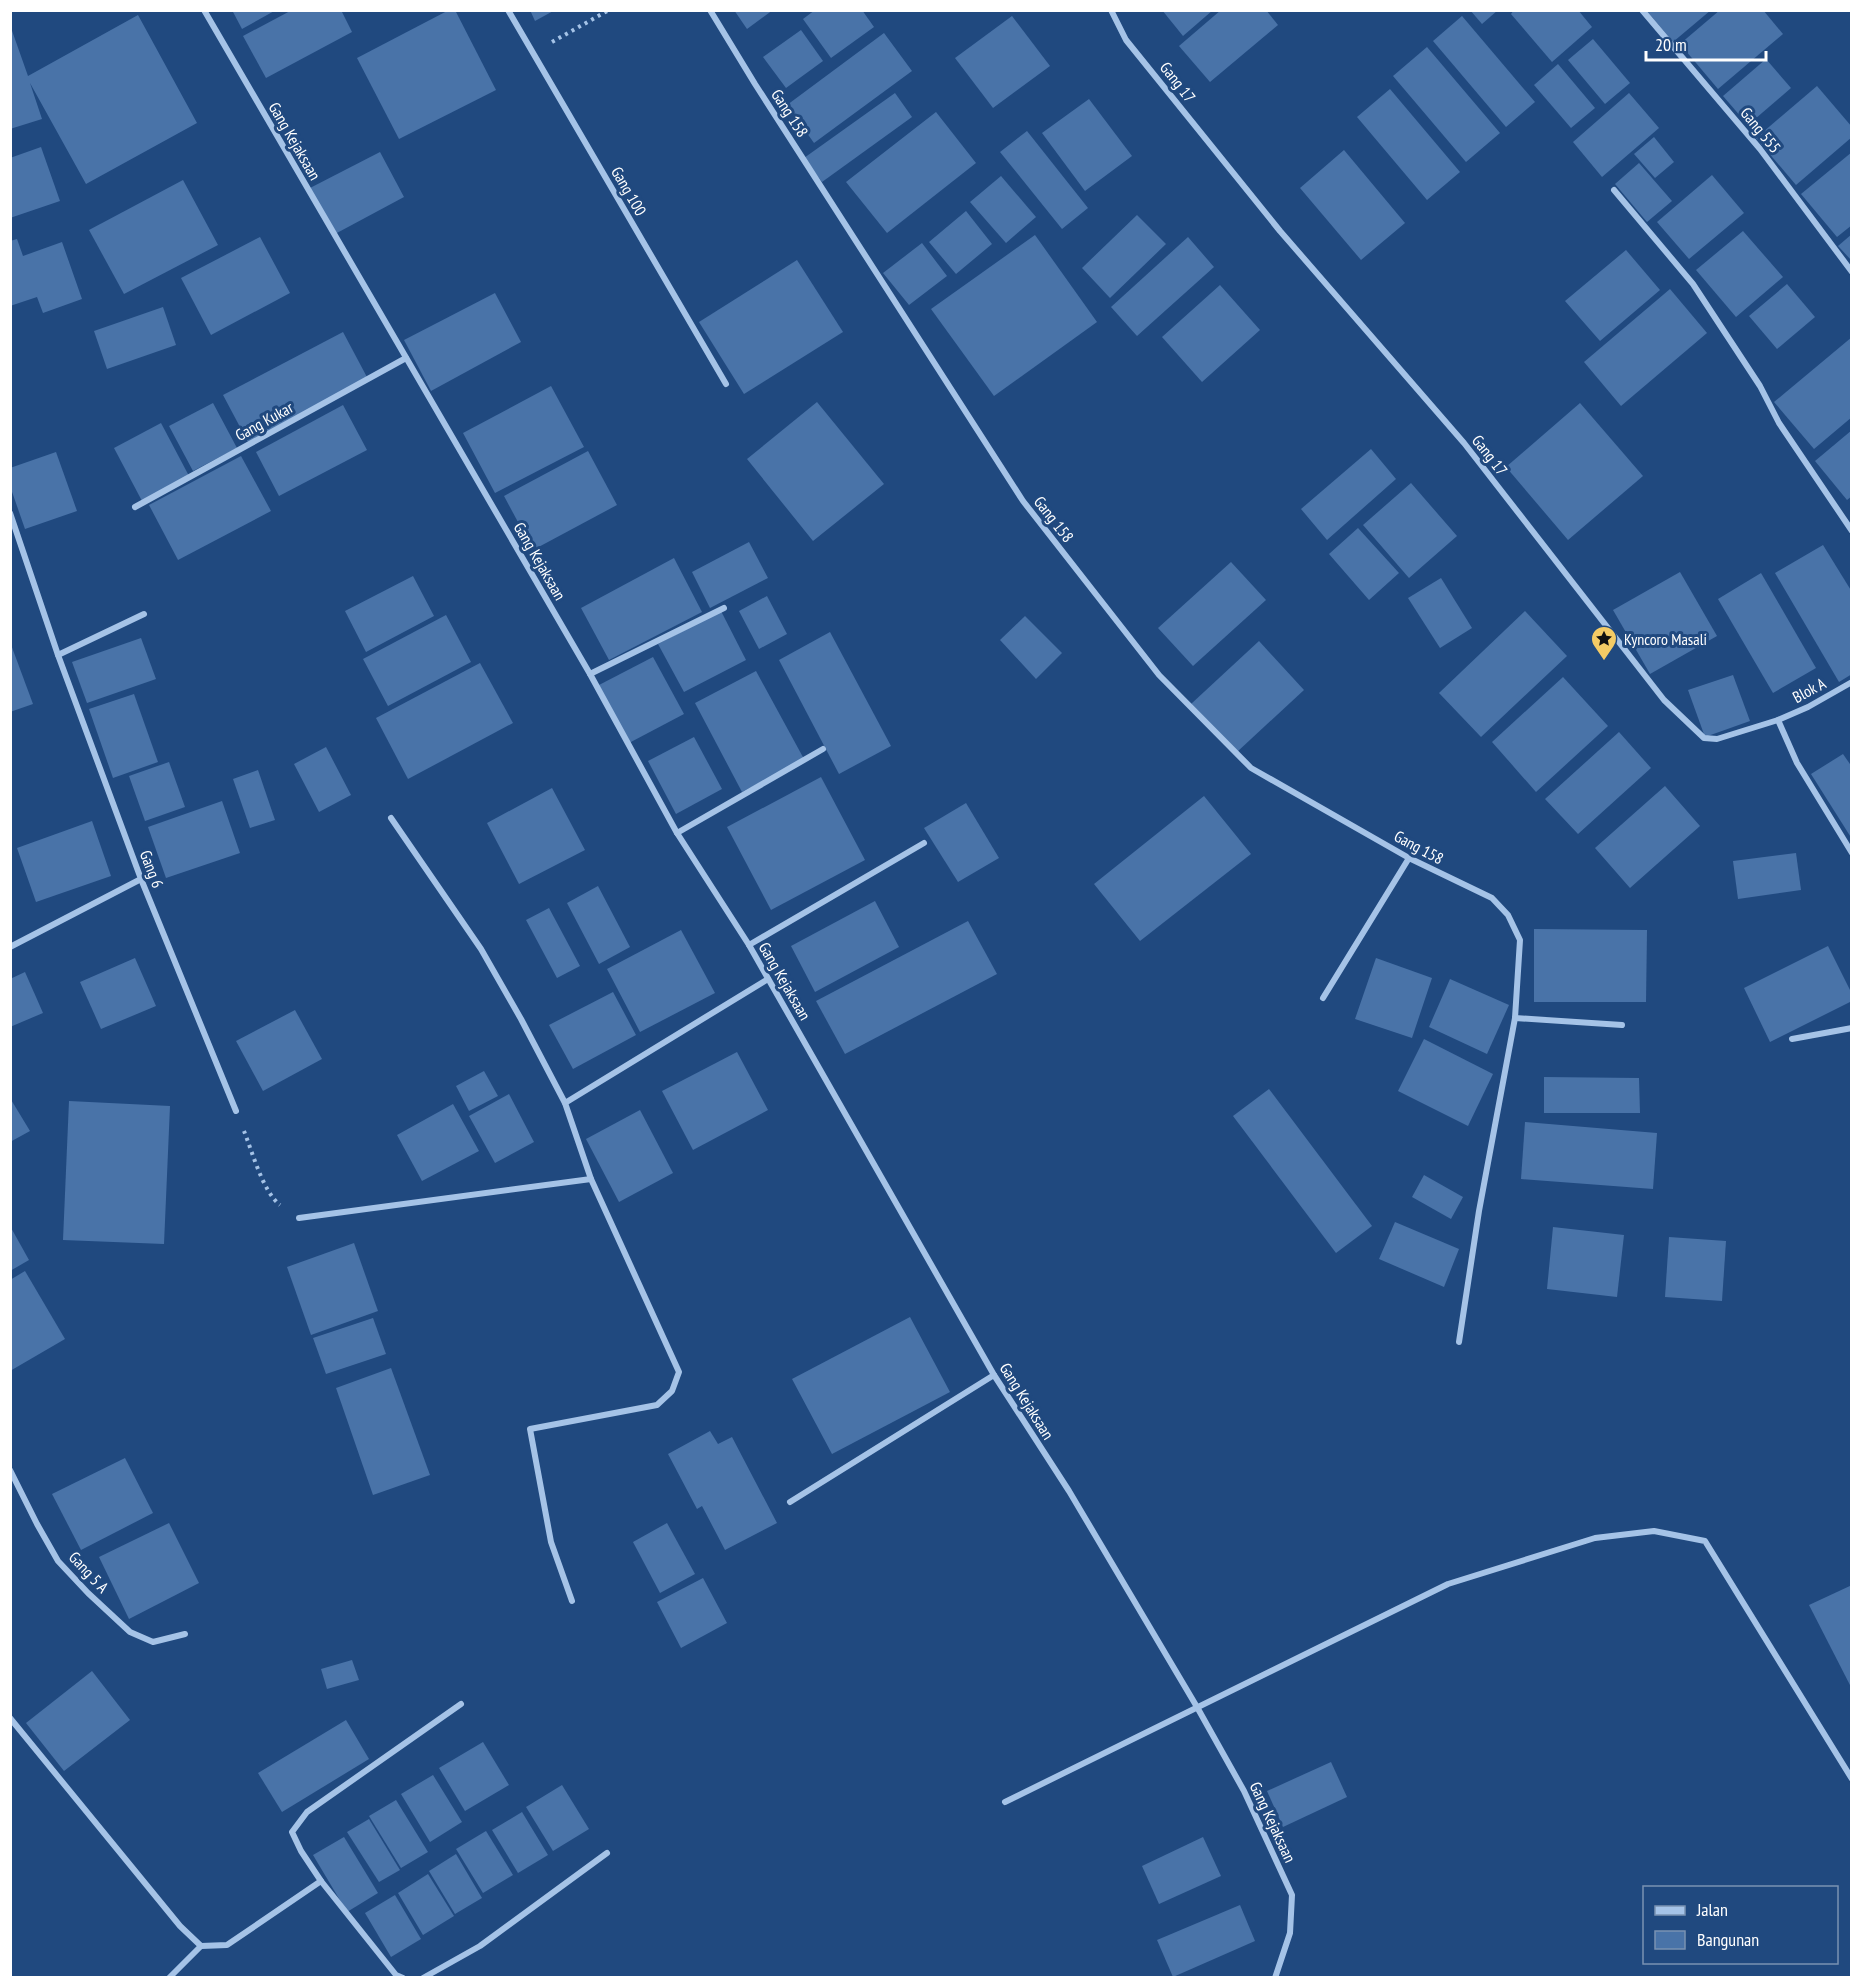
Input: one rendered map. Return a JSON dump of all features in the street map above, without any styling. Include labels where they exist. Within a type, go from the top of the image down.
[{"type":"street","name":"Gang Kejaksaan","points":[[204,10],[590,674],[677,832],[749,945],[994,1375],[1069,1491],[1244,1791],[1292,1895],[1290,1933],[1275,1977]]},
{"type":"street","name":"Gang 100","points":[[508,10],[726,384]]},
{"type":"street","name":"Gang 158","points":[[710,10],[1023,501],[1159,675],[1251,768],[1409,858],[1492,898],[1508,915],[1520,940],[1515,1018]]},
{"type":"street","name":"Gang 17","points":[[1111,10],[1126,40],[1280,231],[1464,444],[1664,699],[1704,738],[1717,739],[1778,720]]},
{"type":"street","name":"Gang 555","points":[[1642,10],[1760,149],[1851,272]]},
{"type":"street","points":[[1614,190],[1693,284],[1760,386],[1779,423],[1851,531]]},
{"type":"street","name":"Gang Kukar","points":[[135,507],[406,358]]},
{"type":"street","name":"Gang 6","points":[[10,513],[58,655],[141,879],[236,1111]]},
{"type":"street","points":[[590,674],[724,608]]},
{"type":"street","points":[[58,655],[144,614]]},
{"type":"street","name":"Blok A","points":[[1778,720],[1808,707],[1851,682]]},
{"type":"street","points":[[1778,720],[1797,763],[1851,854]]},
{"type":"street","points":[[677,832],[823,748]]},
{"type":"street","points":[[391,818],[481,950],[521,1019],[565,1103],[591,1179],[679,1372],[672,1391],[657,1405],[530,1429],[551,1542],[572,1601]]},
{"type":"street","points":[[749,945],[924,843]]},
{"type":"street","points":[[1323,998],[1409,858]]},
{"type":"street","points":[[10,947],[141,879]]},
{"type":"street","points":[[565,1103],[768,979]]},
{"type":"street","points":[[1459,1341],[1479,1211],[1515,1018],[1622,1025]]},
{"type":"street","points":[[1792,1039],[1851,1028]]},
{"type":"street","points":[[299,1218],[591,1179]]},
{"type":"street","points":[[790,1502],[994,1375]]},
{"type":"street","name":"Gang 5 A","points":[[10,1470],[58,1560],[88,1593],[130,1632],[153,1642],[185,1634]]},
{"type":"street","points":[[1005,1802],[1448,1584],[1595,1538],[1654,1532],[1705,1541],[1851,1779]]},
{"type":"street","points":[[403,1977],[396,1975],[321,1881],[301,1851],[292,1832],[307,1812],[461,1704]]},
{"type":"street","points":[[10,1718],[180,1926],[201,1946],[227,1946],[321,1881]]},
{"type":"street","points":[[423,1977],[480,1946],[607,1853]]},
{"type":"street","points":[[169,1977],[201,1946]]},
{"type":"path","points":[[533,52],[609,10]]},
{"type":"path","points":[[236,1111],[265,1184],[275,1201],[299,1218]]},
{"type":"building","points":[[232,10],[276,10],[242,29]]},
{"type":"building","points":[[292,10],[341,10],[352,32],[266,78],[243,36]]},
{"type":"building","points":[[449,10],[455,10],[496,90],[399,139],[357,58]]},
{"type":"building","points":[[530,10],[555,10],[535,21]]},
{"type":"building","points":[[734,10],[773,10],[747,29]]},
{"type":"building","points":[[815,10],[862,10],[874,27],[831,58],[803,19]]},
{"type":"building","points":[[1162,10],[1213,10],[1183,36]]},
{"type":"building","points":[[1221,10],[1266,10],[1278,25],[1210,82],[1179,46]]},
{"type":"building","points":[[1470,10],[1498,10],[1482,24]]},
{"type":"building","points":[[1514,10],[1578,10],[1592,27],[1552,62],[1511,14]]},
{"type":"building","points":[[1646,10],[1711,10],[1673,42]]},
{"type":"building","points":[[1720,10],[1763,10],[1783,34],[1718,89],[1680,44]]},
{"type":"building","points":[[138,15],[197,123],[86,184],[30,83],[42,119],[10,129],[10,25],[28,76]]},
{"type":"building","points":[[1012,16],[1050,66],[993,108],[955,58]]},
{"type":"building","points":[[1462,16],[1535,102],[1506,127],[1433,41]]},
{"type":"building","points":[[801,30],[823,61],[786,88],[763,57]]},
{"type":"building","points":[[884,33],[912,71],[814,143],[787,105]]},
{"type":"building","points":[[1593,39],[1630,83],[1605,104],[1568,60]]},
{"type":"building","points":[[1427,47],[1500,133],[1466,162],[1393,76]]},
{"type":"building","points":[[1766,59],[1791,88],[1748,125],[1723,96]]},
{"type":"building","points":[[1558,64],[1595,108],[1571,128],[1534,85]]},
{"type":"building","points":[[1817,86],[1852,127],[1852,137],[1796,185],[1756,138]]},
{"type":"building","points":[[1390,89],[1460,172],[1427,200],[1357,117]]},
{"type":"building","points":[[895,93],[912,117],[822,182],[804,158]]},
{"type":"building","points":[[1629,93],[1659,128],[1602,177],[1573,142]]},
{"type":"building","points":[[1089,99],[1132,156],[1085,191],[1042,133]]},
{"type":"building","points":[[936,112],[976,163],[887,233],[846,182]]},
{"type":"building","points":[[1027,131],[1088,208],[1062,229],[1000,152]]},
{"type":"building","points":[[1654,137],[1674,162],[1655,178],[1634,154]]},
{"type":"building","points":[[41,147],[60,201],[10,218],[10,158]]},
{"type":"building","points":[[1344,150],[1405,223],[1361,260],[1300,188]]},
{"type":"building","points":[[380,152],[404,197],[335,234],[310,188]]},
{"type":"building","points":[[1852,152],[1852,225],[1837,237],[1801,194]]},
{"type":"building","points":[[1639,163],[1672,201],[1647,222],[1615,184]]},
{"type":"building","points":[[1712,175],[1744,213],[1689,259],[1657,222]]},
{"type":"building","points":[[1001,176],[1036,217],[1006,243],[970,202]]},
{"type":"building","points":[[183,180],[218,245],[124,294],[89,230]]},
{"type":"building","points":[[966,211],[992,244],[956,274],[929,242]]},
{"type":"building","points":[[1137,215],[1166,244],[1110,298],[1082,268]]},
{"type":"building","points":[[1743,231],[1783,277],[1736,317],[1696,270]]},
{"type":"building","points":[[1852,234],[1852,261],[1838,246]]},
{"type":"building","points":[[1035,235],[1097,322],[994,396],[931,309]]},
{"type":"building","points":[[260,237],[290,293],[211,335],[181,278]]},
{"type":"building","points":[[1188,237],[1214,267],[1137,336],[1111,307]]},
{"type":"building","points":[[17,239],[23,256],[62,242],[82,299],[43,313],[37,297],[10,306],[10,241]]},
{"type":"building","points":[[922,243],[947,276],[909,305],[883,273]]},
{"type":"building","points":[[1626,250],[1660,290],[1600,341],[1565,301]]},
{"type":"building","points":[[797,260],[843,332],[744,394],[699,322]]},
{"type":"building","points":[[1787,284],[1815,317],[1777,349],[1749,316]]},
{"type":"building","points":[[1220,285],[1260,330],[1202,382],[1162,337]]},
{"type":"building","points":[[1670,289],[1707,333],[1621,406],[1584,362]]},
{"type":"building","points":[[495,293],[521,342],[431,391],[404,340]]},
{"type":"building","points":[[163,307],[176,345],[107,369],[94,331]]},
{"type":"building","points":[[343,332],[368,379],[248,442],[223,395]]},
{"type":"building","points":[[1852,337],[1852,417],[1814,449],[1774,402]]},
{"type":"building","points":[[551,386],[584,447],[495,493],[463,433]]},
{"type":"building","points":[[817,402],[884,484],[813,541],[747,459]]},
{"type":"building","points":[[213,403],[237,448],[193,471],[169,426]]},
{"type":"building","points":[[1580,403],[1643,476],[1568,540],[1506,467]]},
{"type":"building","points":[[343,405],[367,450],[279,496],[256,452]]},
{"type":"building","points":[[161,423],[189,476],[142,501],[114,448]]},
{"type":"building","points":[[1852,430],[1852,496],[1847,500],[1815,461]]},
{"type":"building","points":[[1371,449],[1396,479],[1327,540],[1301,509]]},
{"type":"building","points":[[588,451],[617,505],[533,550],[504,496]]},
{"type":"building","points":[[56,452],[77,511],[25,529],[10,486],[10,468]]},
{"type":"building","points":[[241,456],[271,511],[178,560],[149,505]]},
{"type":"building","points":[[1411,483],[1457,536],[1409,578],[1363,525]]},
{"type":"building","points":[[1358,528],[1399,573],[1369,600],[1329,554]]},
{"type":"building","points":[[749,542],[768,578],[710,608],[692,572]]},
{"type":"building","points":[[1823,545],[1852,592],[1852,674],[1839,682],[1775,573]]},
{"type":"building","points":[[674,558],[702,612],[609,660],[581,608]]},
{"type":"building","points":[[1231,562],[1266,600],[1193,666],[1158,628]]},
{"type":"building","points":[[1680,572],[1717,636],[1650,674],[1613,610]]},
{"type":"building","points":[[1761,573],[1816,668],[1773,693],[1718,599]]},
{"type":"building","points":[[413,576],[434,616],[366,652],[345,611]]},
{"type":"building","points":[[1441,578],[1472,628],[1440,648],[1408,598]]},
{"type":"building","points":[[767,596],[787,634],[759,649],[739,611]]},
{"type":"building","points":[[721,611],[746,660],[684,692],[658,644]]},
{"type":"building","points":[[1525,611],[1567,656],[1481,737],[1439,693]]},
{"type":"building","points":[[446,615],[471,662],[388,706],[363,659]]},
{"type":"building","points":[[1025,616],[1062,653],[1036,679],[1000,640]]},
{"type":"building","points":[[830,632],[891,746],[839,774],[779,660]]},
{"type":"building","points":[[141,638],[156,679],[87,703],[72,662]]},
{"type":"building","points":[[1259,641],[1304,690],[1237,752],[1191,704]]},
{"type":"building","points":[[10,642],[33,704],[10,712]]},
{"type":"building","points":[[653,657],[684,714],[629,743],[599,685]]},
{"type":"building","points":[[480,663],[513,723],[408,779],[376,718]]},
{"type":"building","points":[[756,671],[804,759],[742,792],[695,703]]},
{"type":"building","points":[[1733,675],[1750,721],[1705,737],[1688,690]]},
{"type":"building","points":[[1563,677],[1608,726],[1536,792],[1492,742]]},
{"type":"building","points":[[134,694],[158,762],[113,778],[89,709]]},
{"type":"building","points":[[1619,732],[1651,768],[1578,834],[1545,799]]},
{"type":"building","points":[[694,737],[722,789],[676,814],[648,761]]},
{"type":"building","points":[[326,747],[351,795],[319,812],[294,764]]},
{"type":"building","points":[[1843,754],[1852,767],[1852,839],[1811,774]]},
{"type":"building","points":[[169,762],[185,807],[145,821],[129,776]]},
{"type":"building","points":[[258,770],[275,820],[250,828],[233,779]]},
{"type":"building","points":[[821,777],[865,860],[771,910],[727,827]]},
{"type":"building","points":[[1665,786],[1700,826],[1630,888],[1595,848]]},
{"type":"building","points":[[552,788],[585,850],[519,884],[487,823]]},
{"type":"building","points":[[1204,796],[1251,854],[1140,941],[1094,884]]},
{"type":"building","points":[[222,801],[240,853],[166,878],[148,827]]},
{"type":"building","points":[[966,803],[999,858],[958,882],[924,828]]},
{"type":"building","points":[[92,821],[111,876],[36,902],[17,848]]},
{"type":"building","points":[[1796,853],[1801,890],[1738,899],[1733,861]]},
{"type":"building","points":[[598,886],[630,947],[599,964],[567,903]]},
{"type":"building","points":[[875,901],[899,947],[815,992],[791,946]]},
{"type":"building","points":[[549,908],[580,966],[557,978],[526,920]]},
{"type":"building","points":[[968,921],[997,974],[845,1054],[816,1001]]},
{"type":"building","points":[[1534,929],[1647,930],[1646,1002],[1534,1002]]},
{"type":"building","points":[[681,930],[715,993],[640,1032],[607,969]]},
{"type":"building","points":[[1828,946],[1852,994],[1852,1001],[1770,1042],[1744,988]]},
{"type":"building","points":[[135,958],[156,1006],[101,1029],[80,982]]},
{"type":"building","points":[[1376,958],[1432,978],[1412,1038],[1355,1019]]},
{"type":"building","points":[[25,972],[43,1013],[10,1027],[10,979]]},
{"type":"building","points":[[1450,979],[1509,1005],[1487,1054],[1429,1027]]},
{"type":"building","points":[[613,992],[636,1035],[573,1069],[549,1025]]},
{"type":"building","points":[[295,1010],[322,1059],[263,1091],[236,1041]]},
{"type":"building","points":[[1424,1039],[1493,1074],[1468,1126],[1398,1091]]},
{"type":"building","points":[[737,1052],[768,1110],[693,1150],[662,1091]]},
{"type":"building","points":[[484,1071],[498,1096],[469,1111],[456,1086]]},
{"type":"building","points":[[1544,1077],[1639,1078],[1640,1113],[1544,1113]]},
{"type":"building","points":[[1269,1089],[1372,1226],[1336,1253],[1233,1116]]},
{"type":"building","points":[[509,1094],[534,1142],[495,1163],[469,1116]]},
{"type":"building","points":[[10,1098],[30,1131],[10,1142]]},
{"type":"building","points":[[69,1101],[170,1106],[164,1244],[63,1240]]},
{"type":"building","points":[[453,1104],[479,1151],[422,1181],[397,1135]]},
{"type":"building","points":[[640,1110],[673,1173],[619,1202],[586,1139]]},
{"type":"building","points":[[1525,1122],[1657,1133],[1653,1189],[1521,1179]]},
{"type":"building","points":[[1424,1175],[1463,1197],[1451,1219],[1412,1197]]},
{"type":"building","points":[[1395,1222],[1459,1249],[1444,1287],[1379,1259]]},
{"type":"building","points":[[10,1226],[29,1260],[10,1271]]},
{"type":"building","points":[[1553,1227],[1624,1235],[1617,1297],[1547,1289]]},
{"type":"building","points":[[1669,1237],[1726,1241],[1722,1301],[1665,1297]]},
{"type":"building","points":[[354,1243],[378,1311],[311,1335],[287,1267]]},
{"type":"building","points":[[25,1271],[65,1339],[10,1371],[10,1280]]},
{"type":"building","points":[[910,1317],[950,1392],[832,1454],[792,1379]]},
{"type":"building","points":[[373,1318],[386,1354],[326,1374],[313,1338]]},
{"type":"building","points":[[391,1368],[430,1475],[373,1495],[336,1388]]},
{"type":"building","points":[[710,1431],[718,1444],[732,1437],[777,1523],[725,1550],[702,1506],[697,1509],[668,1454]]},
{"type":"building","points":[[125,1458],[153,1513],[81,1550],[52,1494]]},
{"type":"building","points":[[169,1523],[199,1583],[129,1619],[99,1557]]},
{"type":"building","points":[[667,1523],[695,1574],[660,1593],[633,1542]]},
{"type":"building","points":[[703,1578],[727,1623],[681,1648],[657,1602]]},
{"type":"building","points":[[1852,1585],[1852,1689],[1809,1605]]},
{"type":"building","points":[[352,1660],[359,1680],[327,1689],[321,1669]]},
{"type":"building","points":[[92,1671],[130,1720],[64,1771],[26,1723]]},
{"type":"building","points":[[346,1720],[369,1759],[282,1812],[258,1773]]},
{"type":"building","points":[[483,1742],[509,1785],[465,1811],[439,1768]]},
{"type":"building","points":[[1331,1762],[1347,1797],[1283,1827],[1267,1791]]},
{"type":"building","points":[[433,1775],[462,1822],[430,1842],[401,1794]]},
{"type":"building","points":[[562,1785],[589,1829],[553,1851],[526,1807]]},
{"type":"building","points":[[396,1800],[428,1852],[401,1868],[369,1816]]},
{"type":"building","points":[[522,1812],[548,1855],[518,1873],[492,1830]]},
{"type":"building","points":[[369,1819],[400,1870],[379,1882],[347,1832]]},
{"type":"building","points":[[486,1831],[513,1875],[483,1893],[456,1849]]},
{"type":"building","points":[[344,1837],[378,1893],[347,1912],[313,1855]]},
{"type":"building","points":[[1203,1837],[1221,1876],[1159,1904],[1142,1866]]},
{"type":"building","points":[[456,1854],[482,1898],[455,1914],[429,1871]]},
{"type":"building","points":[[428,1874],[454,1916],[423,1935],[398,1893]]},
{"type":"building","points":[[395,1895],[421,1939],[391,1957],[365,1913]]},
{"type":"building","points":[[1240,1905],[1255,1941],[1173,1977],[1157,1940]]},
{"type":"place","name":"Kyncoro Masali","points":[[1604,662]]}]
